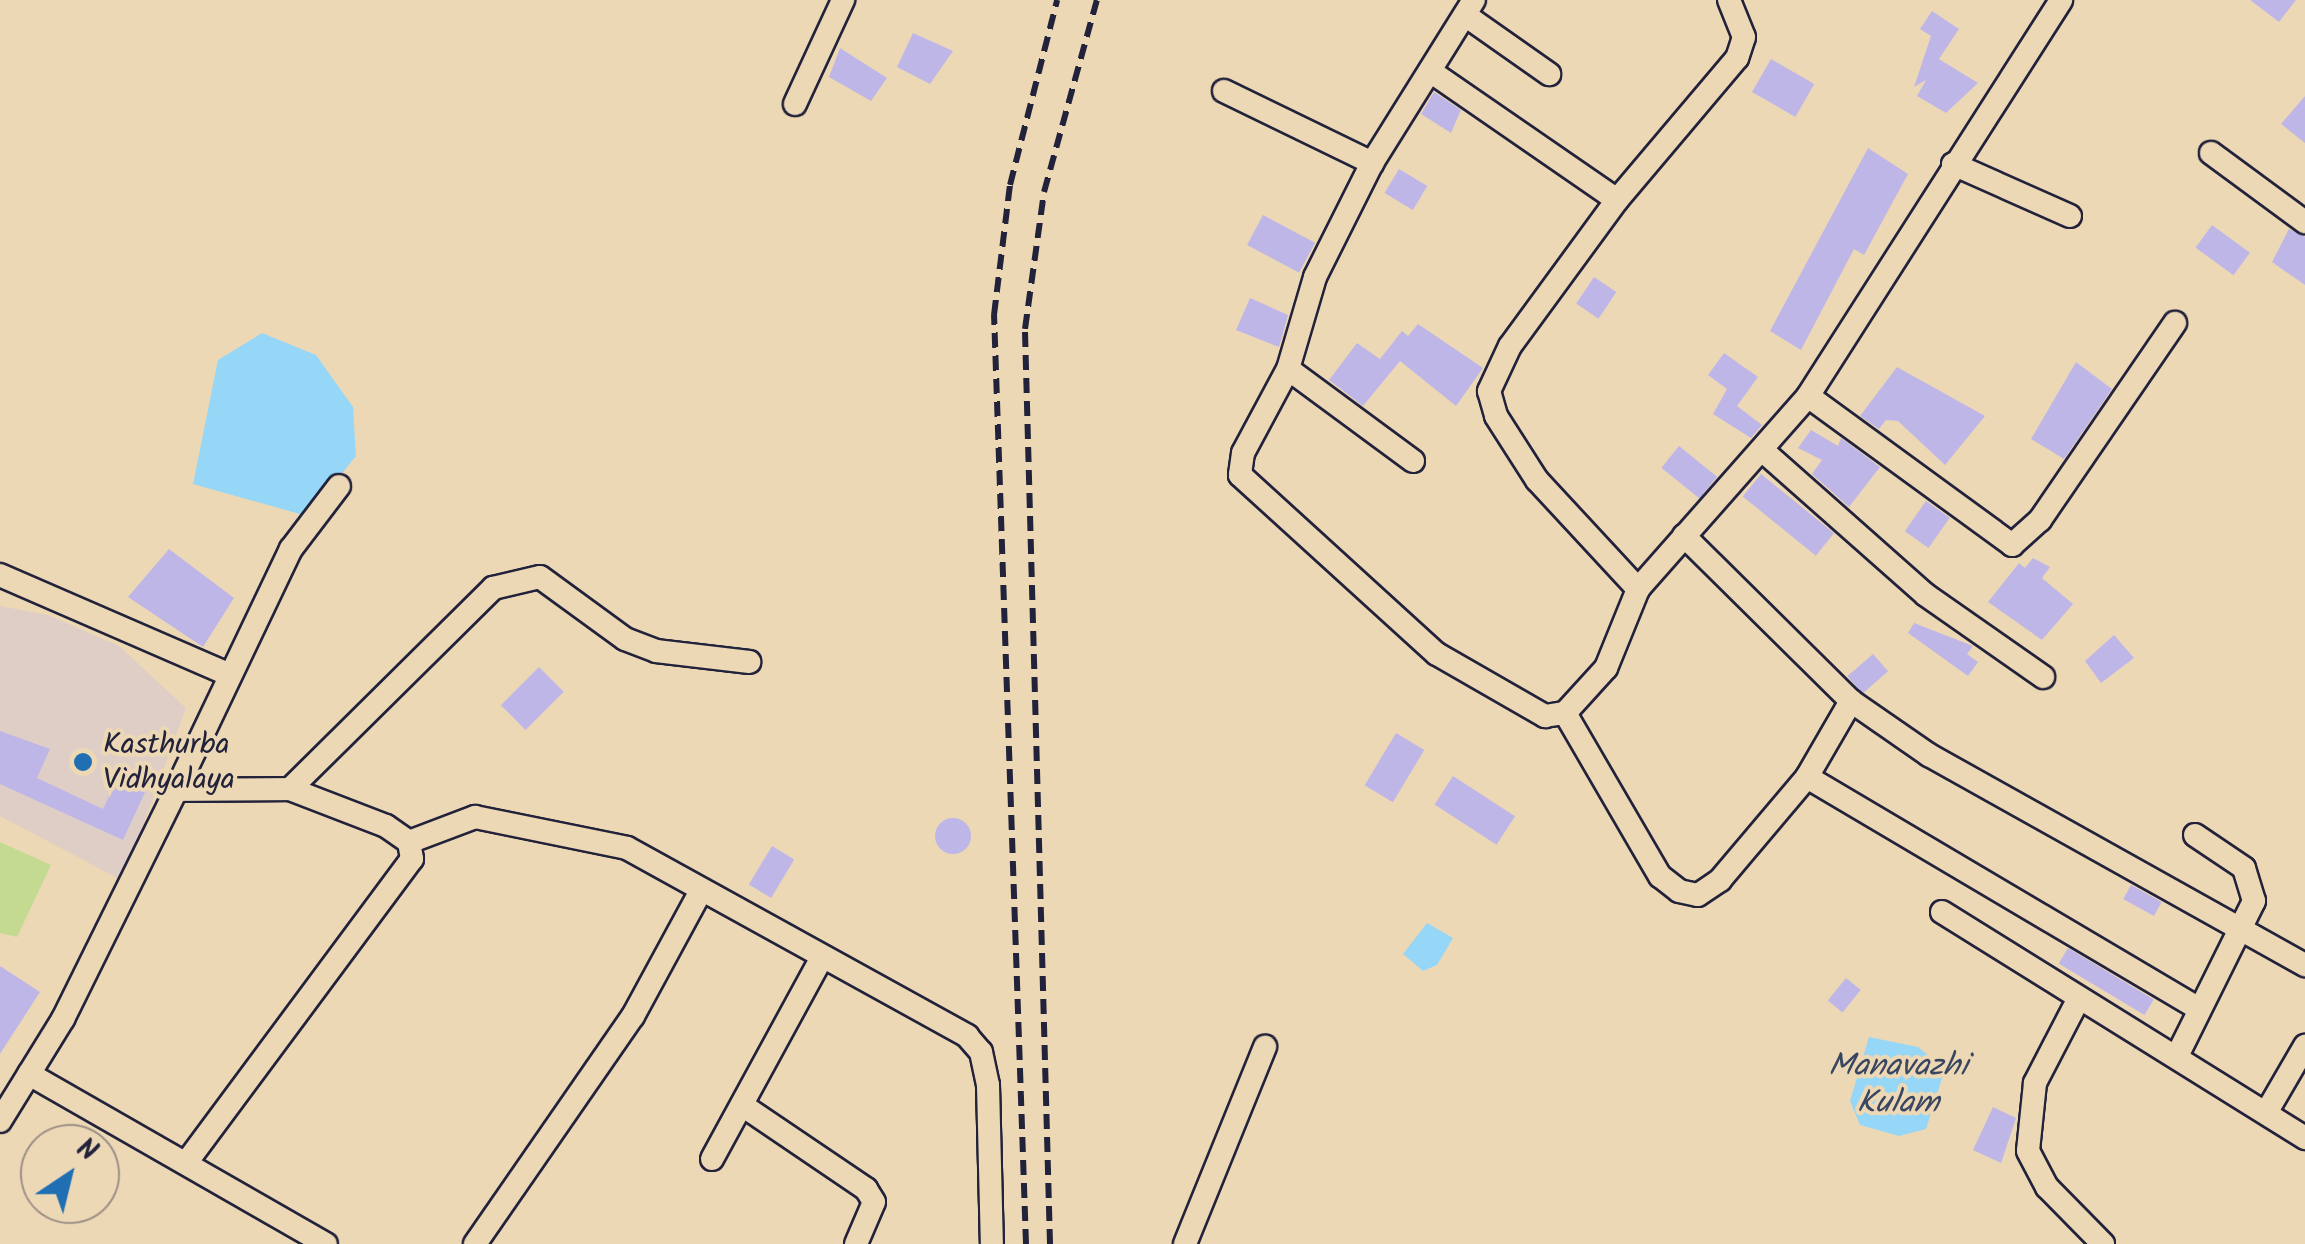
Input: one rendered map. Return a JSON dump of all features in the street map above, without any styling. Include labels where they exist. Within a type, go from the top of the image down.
[{"type":"street","points":[[795,104],[842,0]]},
{"type":"street","points":[[1638,590],[1538,480],[1496,416],[1490,391],[1510,346],[1617,200],[1737,58],[1744,36],[1729,0]]},
{"type":"street","points":[[1565,713],[1606,668],[1638,590],[1808,396],[2060,0]]},
{"type":"street","points":[[1549,74],[1469,8],[1372,163],[1315,276],[1288,369],[1243,453],[1240,475],[1250,492],[1437,654],[1525,710],[1565,713]]},
{"type":"street","points":[[1430,71],[1617,200]]},
{"type":"street","points":[[1224,91],[1372,163]]},
{"type":"street","points":[[2211,153],[2305,222]]},
{"type":"street","points":[[1953,164],[2070,216]]},
{"type":"street","points":[[1808,396],[2012,545],[2040,520],[2175,323]]},
{"type":"street","points":[[1288,369],[1413,461]]},
{"type":"street","points":[[1762,450],[1926,595],[2043,678]]},
{"type":"street","points":[[0,1121],[29,1074],[176,790],[290,549],[339,486]]},
{"type":"street","points":[[1684,536],[1851,701],[1929,755],[2305,965]]},
{"type":"street","points":[[0,574],[228,674]]},
{"type":"street","points":[[290,788],[493,588],[516,579],[540,577],[624,638],[656,651],[749,662]]},
{"type":"street","points":[[1565,713],[1660,876],[1679,890],[1698,895],[1720,880],[1807,776],[1851,701]]},
{"type":"street","points":[[1807,776],[2200,1009]]},
{"type":"street","points":[[176,790],[290,788],[409,842],[475,817],[626,848],[967,1036],[981,1052],[992,1244]]},
{"type":"street","points":[[2178,1054],[2254,900],[2252,882],[2196,836]]},
{"type":"street","points":[[186,1164],[392,892],[412,859],[409,842]]},
{"type":"street","points":[[474,1244],[633,1016],[702,891]]},
{"type":"street","points":[[1942,912],[2079,998],[2178,1054],[2305,1138]]},
{"type":"street","points":[[712,1159],[822,957]]},
{"type":"street","points":[[2079,998],[2035,1084],[2028,1151],[2047,1186],[2103,1244]]},
{"type":"street","points":[[2266,1112],[2305,1046]]},
{"type":"street","points":[[1185,1244],[1265,1048]]},
{"type":"street","points":[[29,1074],[326,1244]]},
{"type":"street","points":[[742,1105],[866,1189],[874,1202],[856,1244]]},
{"type":"shaded area","name":"Kasthurba Vidhyalaya","points":[[0,606],[48,615],[119,646],[186,708],[123,881],[0,816]]},
{"type":"green space","points":[[0,842],[51,865],[17,937],[0,933]]},
{"type":"water","points":[[262,333],[316,355],[353,407],[356,456],[307,516],[193,484],[218,360]]},
{"type":"water","points":[[1427,923],[1453,938],[1437,965],[1423,971],[1403,954]]},
{"type":"water","name":"Manavazhi Kulam","points":[[1869,1037],[1918,1047],[1945,1069],[1926,1129],[1899,1136],[1860,1125],[1850,1101]]},
{"type":"building","points":[[2250,0],[2296,0],[2279,22]]},
{"type":"building","points":[[1932,11],[1959,29],[1939,59],[1978,83],[1946,113],[1917,96],[1926,80],[1914,87],[1931,36],[1920,29]]},
{"type":"building","points":[[913,33],[953,51],[930,84],[897,67]]},
{"type":"building","points":[[840,48],[887,78],[871,101],[829,77]]},
{"type":"building","points":[[1771,59],[1814,84],[1795,117],[1752,92]]},
{"type":"building","points":[[1434,92],[1461,110],[1451,133],[1421,114]]},
{"type":"building","points":[[2305,96],[2305,143],[2281,124]]},
{"type":"building","points":[[1868,148],[1908,174],[1864,255],[1854,249],[1801,350],[1770,331]]},
{"type":"building","points":[[1399,169],[1427,186],[1413,210],[1385,193]]},
{"type":"building","points":[[1263,215],[1315,243],[1299,273],[1247,245]]},
{"type":"building","points":[[2212,225],[2250,253],[2234,275],[2196,248]]},
{"type":"building","points":[[2289,229],[2305,237],[2305,285],[2272,262]]},
{"type":"building","points":[[1594,277],[1616,292],[1598,319],[1576,304]]},
{"type":"building","points":[[1250,298],[1288,315],[1279,347],[1236,330]]},
{"type":"building","points":[[1418,324],[1483,368],[1456,406],[1400,361],[1363,406],[1329,380],[1357,343],[1380,359],[1402,331],[1408,336]]},
{"type":"building","points":[[1724,353],[1758,377],[1737,406],[1762,425],[1751,438],[1713,414],[1727,389],[1708,375]]},
{"type":"building","points":[[2076,362],[2112,389],[2064,459],[2031,439]]},
{"type":"building","points":[[1897,367],[1985,416],[1945,465],[1898,421],[1886,420],[1879,429],[1860,416]]},
{"type":"building","points":[[1811,430],[1838,446],[1841,438],[1880,467],[1849,507],[1812,474],[1822,460],[1798,448]]},
{"type":"building","points":[[1679,446],[1717,477],[1699,499],[1661,468]]},
{"type":"building","points":[[1761,474],[1834,533],[1816,556],[1743,497]]},
{"type":"building","points":[[1926,501],[1950,518],[1929,548],[1905,531]]},
{"type":"building","points":[[169,549],[234,598],[203,647],[128,597]]},
{"type":"building","points":[[2033,558],[2050,567],[2042,578],[2073,604],[2042,640],[1988,602],[2019,563],[2025,568]]},
{"type":"building","points":[[1914,623],[1973,646],[1967,654],[1978,662],[1968,676],[1908,633]]},
{"type":"building","points":[[2114,635],[2134,658],[2101,683],[2085,661]]},
{"type":"building","points":[[1873,654],[1888,671],[1862,694],[1847,676]]},
{"type":"building","points":[[539,667],[564,692],[526,730],[501,705]]},
{"type":"building","name":"Kasthurba Vidhyalaya","points":[[0,731],[50,749],[37,778],[103,809],[117,779],[145,792],[123,840],[0,784]]},
{"type":"building","points":[[1396,733],[1424,750],[1393,802],[1365,785]]},
{"type":"building","points":[[1453,776],[1515,816],[1497,845],[1434,805]]},
{"type":"building","points":[[953,818],[966,823],[971,836],[966,849],[953,854],[940,849],[935,836],[940,823]]},
{"type":"building","points":[[772,846],[794,859],[771,898],[749,885]]},
{"type":"building","points":[[2131,885],[2162,902],[2154,916],[2123,899]]},
{"type":"building","points":[[2068,948],[2154,1000],[2144,1015],[2059,963]]},
{"type":"building","points":[[0,966],[40,992],[0,1054]]},
{"type":"building","points":[[1846,978],[1861,990],[1843,1012],[1828,1001]]},
{"type":"building","points":[[1993,1107],[2016,1118],[2001,1163],[1973,1150]]},
{"type":"railway","points":[[1026,1244],[994,315],[1010,185],[1057,0]]},
{"type":"railway","points":[[1050,1244],[1025,329],[1044,192],[1097,0]]},
{"type":"place","name":"Kasthurba Vidhyalaya","points":[[83,762]]}]
